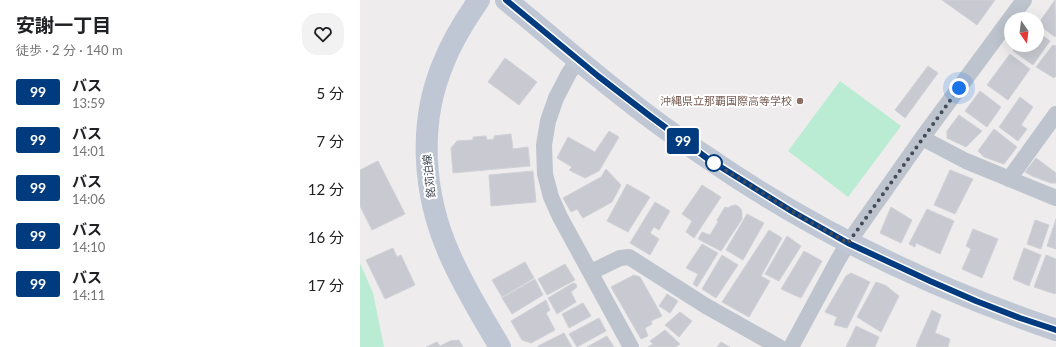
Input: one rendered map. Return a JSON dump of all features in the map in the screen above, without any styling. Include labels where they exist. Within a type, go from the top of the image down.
[{"type":"street","name":"銘苅泊線","points":[[479,0],[452,44],[442,64],[430,108],[426,160],[428,183],[440,232],[457,271],[500,347]]},
{"type":"street","points":[[506,0],[628,101],[708,159],[786,208],[848,243],[930,281],[976,301],[1056,330]]},
{"type":"street","points":[[791,347],[848,243],[922,138],[1024,0]]},
{"type":"street","points":[[578,60],[569,73],[556,98],[548,121],[544,145],[545,174],[551,197],[560,217],[592,272],[631,347]]},
{"type":"street","points":[[1009,179],[1056,114]]},
{"type":"street","points":[[922,138],[966,161],[1056,198]]},
{"type":"street","points":[[592,272],[620,258],[630,257],[706,306],[779,347]]},
{"type":"green space","points":[[840,81],[901,126],[848,197],[788,151]]},
{"type":"green space","points":[[360,263],[373,293],[384,347],[360,347]]},
{"type":"building","points":[[942,0],[995,0],[977,25]]},
{"type":"building","points":[[1055,0],[1055,37],[1044,29],[1044,16]]},
{"type":"building","points":[[1044,36],[1050,41],[1044,49]]},
{"type":"building","points":[[1053,45],[1056,46],[1056,76],[1054,78],[1036,67]]},
{"type":"building","points":[[1014,52],[1042,52],[1033,65]]},
{"type":"building","points":[[1010,54],[1030,69],[1008,100],[987,85]]},
{"type":"building","points":[[505,58],[537,82],[519,105],[488,82]]},
{"type":"building","points":[[928,66],[938,73],[905,118],[895,110]]},
{"type":"building","points":[[980,91],[1001,107],[987,127],[965,111]]},
{"type":"building","points":[[1020,97],[1033,107],[1021,125],[1027,129],[1018,141],[999,127]]},
{"type":"building","points":[[959,115],[982,131],[966,147],[947,138],[947,131]]},
{"type":"building","points":[[994,129],[1017,147],[1004,164],[984,157],[978,151]]},
{"type":"building","points":[[609,131],[619,137],[599,171],[585,178],[569,170],[572,167],[557,158],[568,137],[595,152]]},
{"type":"building","points":[[511,134],[513,149],[528,147],[530,166],[453,173],[451,148],[457,141],[473,140],[473,137],[486,136],[487,140],[494,139],[494,136]]},
{"type":"building","points":[[1036,158],[1056,173],[1056,183],[1051,183],[1025,172]]},
{"type":"building","points":[[378,161],[405,214],[372,230],[360,206],[360,170]]},
{"type":"building","points":[[606,169],[621,185],[612,202],[583,218],[577,209],[571,212],[563,198],[601,177]]},
{"type":"building","points":[[950,170],[973,179],[955,214],[934,205]]},
{"type":"building","points":[[533,171],[536,202],[491,206],[489,175]]},
{"type":"building","points":[[627,184],[650,197],[628,232],[607,221]]},
{"type":"building","points":[[702,185],[721,197],[694,238],[686,232],[692,221],[682,214]]},
{"type":"building","points":[[655,202],[670,211],[659,230],[654,227],[650,233],[659,239],[650,255],[630,243]]},
{"type":"building","points":[[735,205],[741,209],[742,219],[721,251],[698,239],[702,232],[710,235],[725,207],[728,208]]},
{"type":"building","points":[[891,207],[912,220],[901,243],[880,233]]},
{"type":"building","points":[[927,209],[954,221],[940,254],[916,243],[915,247],[909,244]]},
{"type":"building","points":[[747,214],[764,223],[743,260],[726,250]]},
{"type":"building","points":[[1056,219],[1056,249],[1047,246]]},
{"type":"building","points":[[1035,220],[1049,225],[1041,249],[1027,244]]},
{"type":"building","points":[[973,229],[998,239],[982,278],[962,269],[971,249],[966,246]]},
{"type":"building","points":[[769,230],[782,238],[761,276],[770,281],[749,317],[722,302]]},
{"type":"building","points":[[787,236],[801,246],[779,281],[765,274]]},
{"type":"building","points":[[702,244],[718,253],[697,287],[693,284],[698,274],[686,268]]},
{"type":"building","points":[[393,248],[397,257],[401,255],[415,285],[385,299],[366,260]]},
{"type":"building","points":[[1024,248],[1041,255],[1029,286],[1013,279]]},
{"type":"building","points":[[804,251],[822,261],[801,298],[781,289]]},
{"type":"building","points":[[722,255],[738,265],[716,298],[702,289]]},
{"type":"building","points":[[1046,255],[1056,259],[1055,294],[1034,287]]},
{"type":"building","points":[[525,262],[534,278],[502,297],[492,280]]},
{"type":"building","points":[[565,264],[575,280],[547,295],[538,279]]},
{"type":"building","points":[[851,273],[870,282],[847,328],[834,325],[837,317],[825,312],[846,276]]},
{"type":"building","points":[[634,275],[640,277],[662,316],[651,321],[652,324],[645,328],[648,336],[641,339],[611,287]]},
{"type":"building","points":[[535,279],[543,295],[512,314],[502,298]]},
{"type":"building","points":[[876,282],[885,285],[899,296],[881,332],[857,317]]},
{"type":"building","points":[[573,283],[576,284],[577,287],[571,292],[576,302],[557,314],[548,298]]},
{"type":"building","points":[[667,294],[678,301],[670,313],[659,306]]},
{"type":"building","points":[[546,300],[550,310],[546,313],[555,330],[531,343],[522,340],[511,321]]},
{"type":"building","points":[[583,303],[591,316],[569,328],[562,314]]},
{"type":"building","points":[[932,310],[941,315],[935,333],[950,339],[948,347],[916,346]]},
{"type":"building","points":[[680,312],[692,321],[679,337],[665,325]]},
{"type":"building","points":[[599,318],[606,331],[577,347],[569,334]]},
{"type":"building","points":[[856,326],[879,337],[875,347],[846,347]]},
{"type":"building","points":[[665,330],[680,344],[676,347],[648,347],[653,344],[650,341]]},
{"type":"building","points":[[564,333],[572,347],[538,347],[538,346]]},
{"type":"building","points":[[607,336],[614,347],[587,347]]},
{"type":"building","points":[[459,340],[463,347],[426,347],[437,342],[440,346],[450,341]]},
{"type":"building","points":[[721,342],[730,347],[717,347]]},
{"type":"bus line","name":"99","points":[[506,0],[628,101],[708,159],[793,212],[834,236],[930,281],[976,301],[1056,330]]},
{"type":"place","name":"沖縄県立那覇国際高等学校","points":[[800,101]]},
{"type":"route","points":[[714,163],[793,212],[848,243],[959,88]]}]
